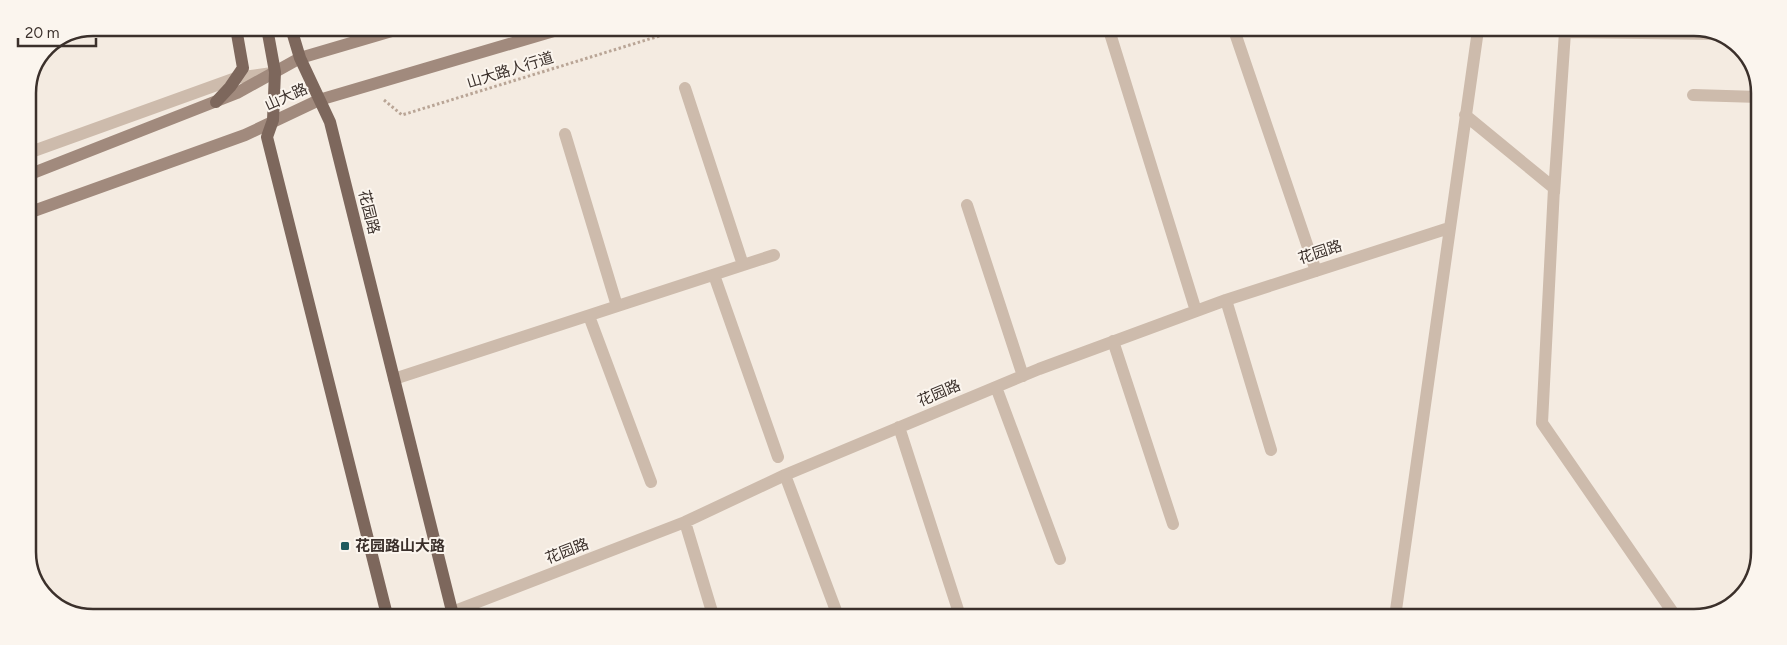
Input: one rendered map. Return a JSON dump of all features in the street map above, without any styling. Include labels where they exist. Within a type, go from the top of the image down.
[{"type":"main road","points":[[216,102],[243,68],[244,61],[238,36]]},
{"type":"main road","points":[[268,36],[275,72],[273,120],[267,137],[385,609]]},
{"type":"main road","name":"花园路","points":[[293,36],[300,58],[330,122],[451,609]]},
{"type":"main road","name":"山大路","points":[[36,172],[237,93],[300,58],[375,36]]},
{"type":"main road","name":"山大路","points":[[36,210],[245,135],[273,120],[319,100],[537,36]]},
{"type":"street","points":[[1111,36],[1196,311]]},
{"type":"street","points":[[1236,36],[1316,271]]},
{"type":"street","points":[[1397,609],[1477,36]]},
{"type":"street","points":[[1564,36],[1542,423],[1670,609]]},
{"type":"street","name":"山大路","points":[[36,150],[236,78],[275,72]]},
{"type":"street","points":[[685,88],[743,265]]},
{"type":"street","points":[[1693,95],[1751,97]]},
{"type":"street","points":[[1465,115],[1554,188]]},
{"type":"street","points":[[565,134],[618,306]]},
{"type":"street","points":[[968,206],[1023,376]]},
{"type":"street","name":"花园路","points":[[465,609],[685,522],[785,475],[996,387],[1113,341],[1226,300],[1449,228]]},
{"type":"street","points":[[394,379],[774,255]]},
{"type":"street","points":[[714,274],[778,457]]},
{"type":"street","points":[[1226,300],[1271,450]]},
{"type":"street","points":[[589,316],[651,482]]},
{"type":"street","points":[[1113,341],[1173,524]]},
{"type":"street","points":[[996,387],[1060,559]]},
{"type":"street","points":[[899,427],[958,609]]},
{"type":"street","points":[[785,475],[835,609]]},
{"type":"street","points":[[685,522],[711,609]]},
{"type":"path","name":"山大路人行道","points":[[402,115],[659,36]]},
{"type":"place","name":"花园路山大路","points":[[345,546]]}]
